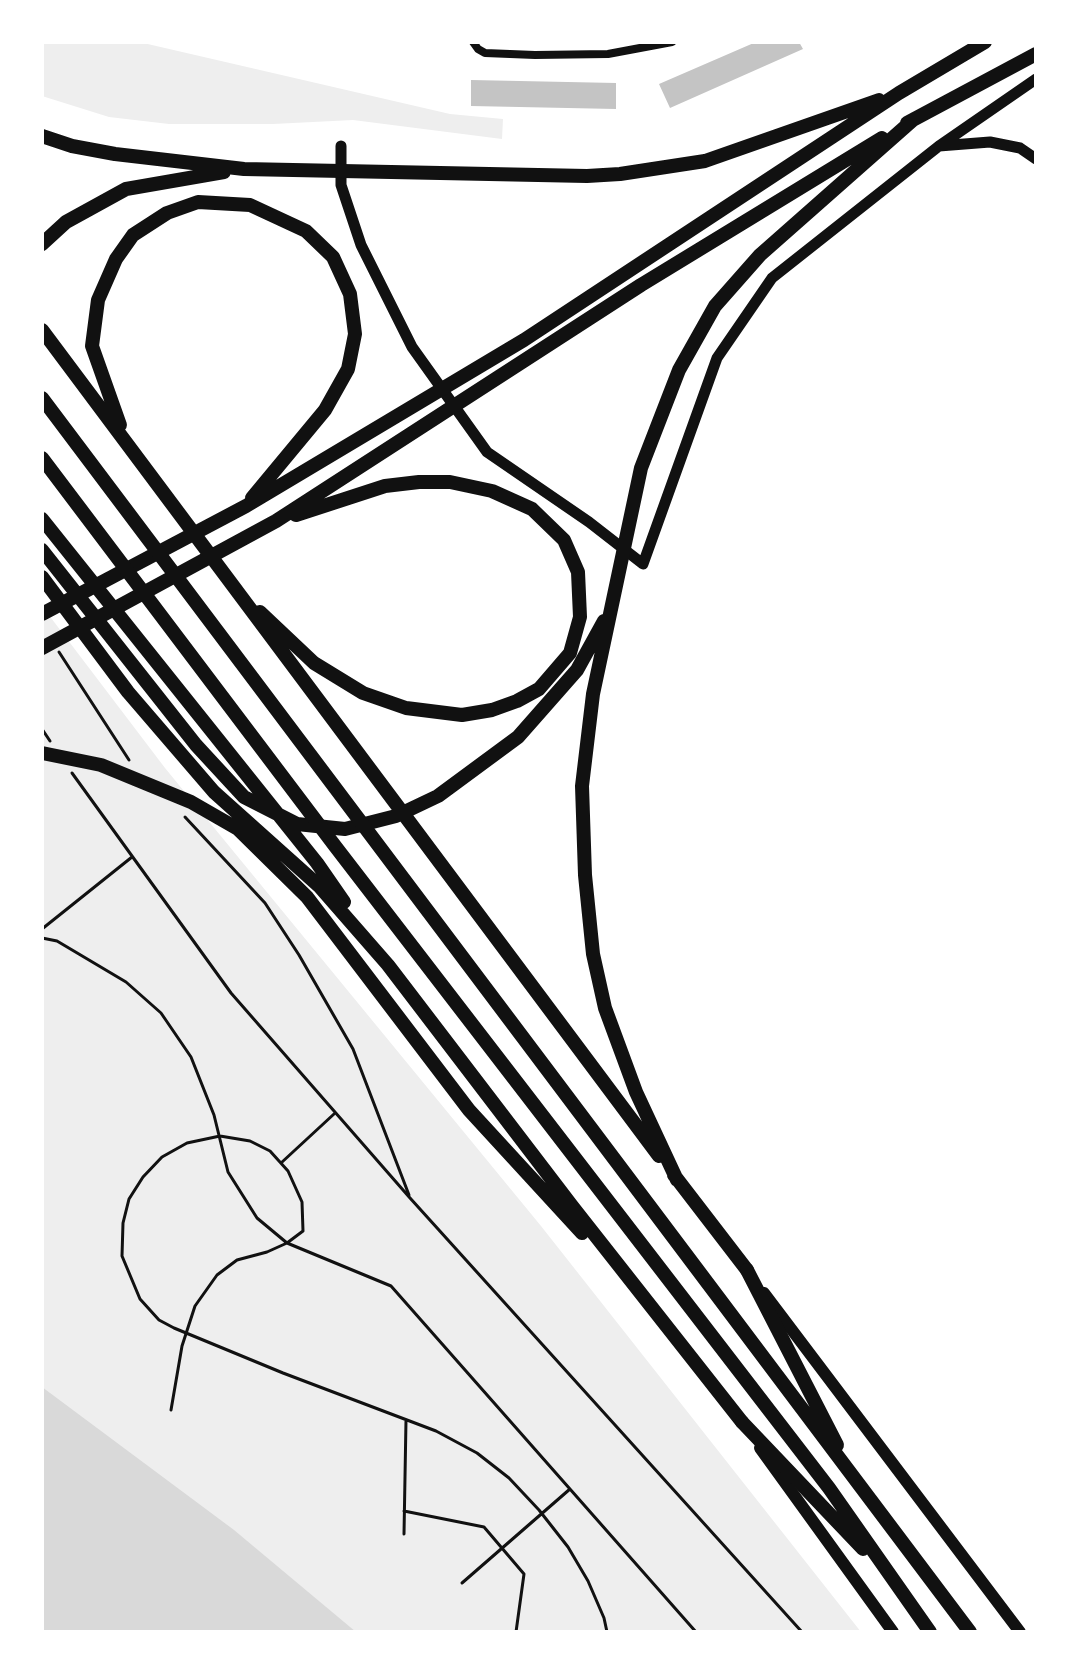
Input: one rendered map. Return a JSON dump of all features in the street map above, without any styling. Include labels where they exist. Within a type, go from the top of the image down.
[{"type":"main road","points":[[42,614],[246,506],[524,340],[899,93],[985,42]]},
{"type":"main road","points":[[48,646],[276,521],[641,285],[914,119],[1036,54]]},
{"type":"main road","points":[[42,136],[72,146],[115,154],[244,169],[587,176],[705,161],[899,93]]},
{"type":"main road","points":[[677,1180],[636,1092],[605,1008],[593,954],[588,907],[582,786],[593,694],[641,468],[679,370],[715,306],[760,255],[914,119]]},
{"type":"main road","points":[[42,244],[66,222],[126,189],[244,169]]},
{"type":"main road","points":[[124,437],[92,346],[98,300],[116,259],[133,235],[167,213],[198,202],[250,205],[306,231],[333,257],[350,294],[355,334],[348,369],[325,410],[246,506]]},
{"type":"main road","points":[[42,330],[677,1180],[1020,1632]]},
{"type":"main road","points":[[42,398],[970,1632]]},
{"type":"main road","points":[[42,458],[335,846],[829,1488],[930,1632]]},
{"type":"main road","points":[[224,576],[314,663],[363,693],[406,708],[462,715],[492,710],[539,689],[570,653],[580,617],[578,572],[564,540],[532,509],[492,491],[450,482],[385,486],[276,521]]},
{"type":"main road","points":[[42,519],[317,863],[388,965],[742,1422],[893,1632]]},
{"type":"main road","points":[[42,550],[196,745],[244,797],[297,824],[345,829],[396,816],[438,796],[518,737],[577,670],[613,606]]},
{"type":"main road","points":[[42,577],[128,692],[214,792],[319,886],[388,965]]},
{"type":"main road","points":[[50,752],[101,765],[191,802],[238,829],[307,897],[469,1110],[672,1331]]},
{"type":"main road","points":[[747,1270],[858,1484]]},
{"type":"main road","points":[[742,1422],[896,1583]]},
{"type":"street","points":[[473,42],[478,49],[495,54],[579,55],[636,50],[672,42]]},
{"type":"street","points":[[341,146],[341,185],[361,245],[412,347],[487,452],[643,564],[717,358],[772,278],[939,146],[1036,79]]},
{"type":"street","points":[[939,146],[990,142],[1020,148],[1036,159]]},
{"type":"path","points":[[48,646],[137,767]]},
{"type":"path","points":[[42,729],[50,752]]},
{"type":"path","points":[[65,763],[231,993],[410,1198],[802,1632]]},
{"type":"path","points":[[178,809],[265,903],[299,955],[353,1049],[410,1198]]},
{"type":"path","points":[[42,929],[132,857]]},
{"type":"path","points":[[42,938],[57,941],[126,982],[161,1013],[191,1057],[214,1115],[228,1172],[257,1218],[287,1243],[391,1286],[696,1632]]},
{"type":"path","points":[[281,1163],[336,1113]]},
{"type":"path","points":[[171,1410],[182,1346],[195,1306],[217,1275],[237,1260],[267,1252],[303,1231],[302,1202],[288,1171],[270,1151],[250,1141],[220,1136],[187,1143],[162,1157],[143,1177],[129,1199],[123,1223],[122,1256],[140,1299],[159,1320],[174,1328],[283,1373],[436,1431],[477,1453],[519,1489],[568,1547],[588,1581],[607,1632]]},
{"type":"path","points":[[404,1534],[406,1420]]},
{"type":"path","points":[[462,1583],[570,1489]]},
{"type":"path","points":[[404,1511],[484,1527],[524,1574],[516,1632]]},
{"type":"shaded area","points":[[42,42],[139,42],[450,114],[503,119],[502,139],[353,120],[169,124],[109,117],[42,96]]},
{"type":"shaded area","points":[[42,606],[165,768],[541,1226],[861,1632],[311,1632],[42,1421]]},
{"type":"shaded area","points":[[42,1387],[234,1530],[356,1632],[42,1632]]},
{"type":"building","points":[[756,42],[799,42],[803,49],[670,108],[659,84]]},
{"type":"building","points":[[471,80],[616,83],[616,109],[471,106]]}]
